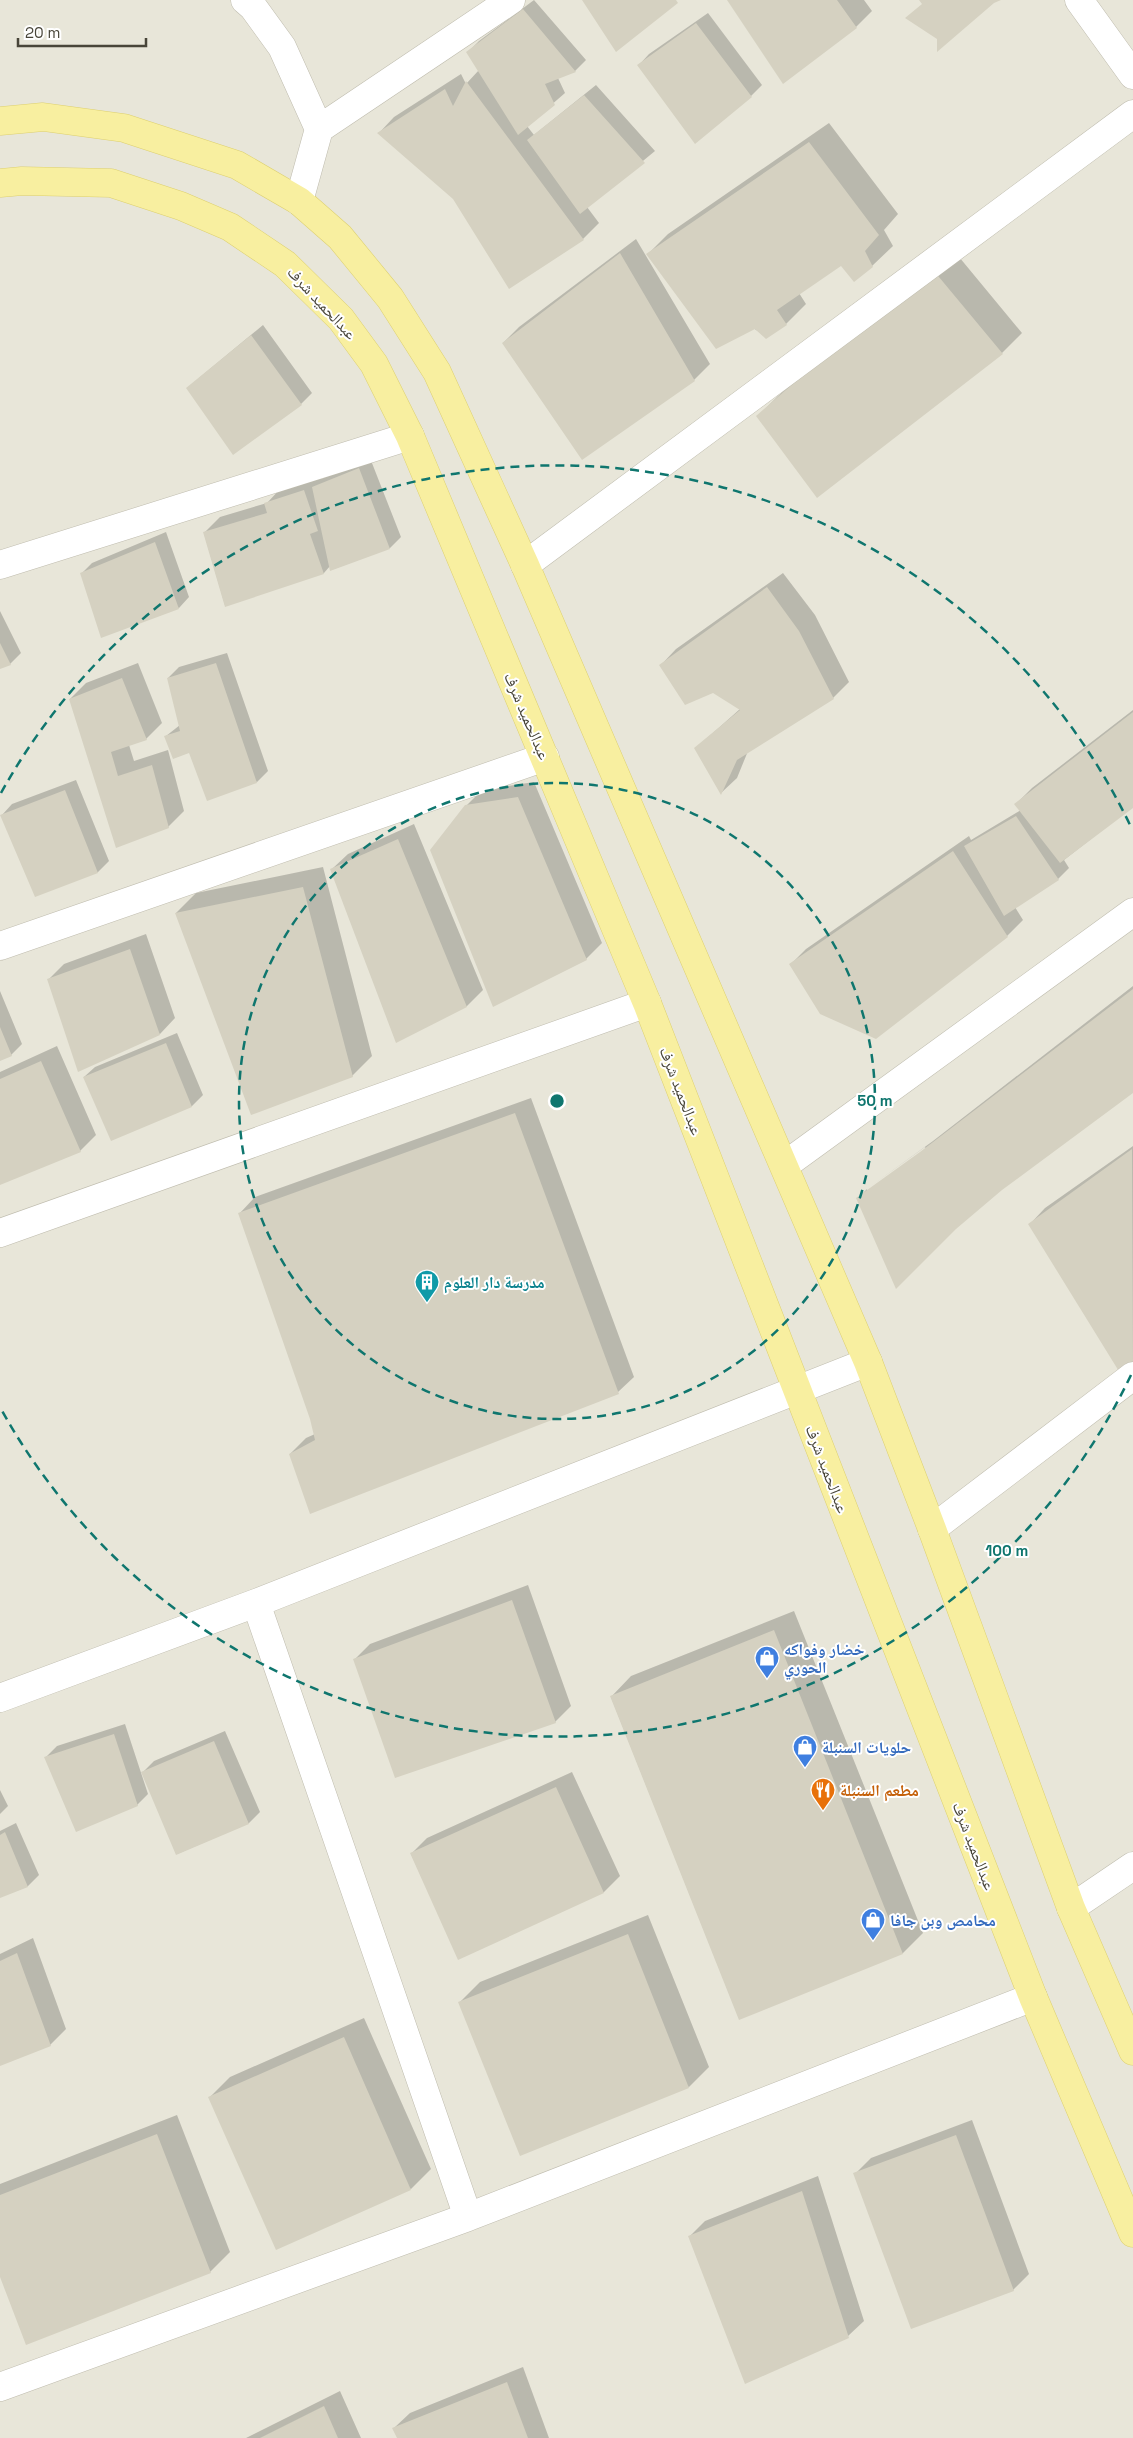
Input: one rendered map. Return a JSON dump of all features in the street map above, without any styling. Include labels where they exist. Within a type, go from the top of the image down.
[{"type":"main road","points":[[0,121],[43,117],[124,128],[236,165],[299,201],[340,238],[390,298],[437,372],[525,565],[785,1164],[868,1362],[932,1529],[1071,1908],[1133,2050]]},
{"type":"main road","name":"عبدالحميد شرف","points":[[0,183],[22,181],[111,183],[181,206],[230,227],[285,264],[341,319],[374,364],[410,436],[647,1003],[1033,1997],[1133,2233]]},
{"type":"street","points":[[245,0],[253,7],[282,47],[319,129],[299,201]]},
{"type":"street","points":[[319,129],[511,0]]},
{"type":"street","points":[[1080,0],[1133,75]]},
{"type":"street","points":[[525,565],[1133,114]]},
{"type":"street","points":[[0,565],[410,436]]},
{"type":"street","points":[[0,946],[545,758]]},
{"type":"street","points":[[785,1164],[1133,912]]},
{"type":"street","points":[[0,1233],[647,1003]]},
{"type":"street","points":[[0,1698],[256,1603],[868,1362]]},
{"type":"street","points":[[932,1529],[1133,1376]]},
{"type":"street","points":[[256,1603],[468,2217]]},
{"type":"street","points":[[1071,1908],[1133,1866]]},
{"type":"street","points":[[0,2387],[468,2217],[1033,1997]]},
{"type":"shaded area","points":[[0,0],[1133,0],[1133,2438],[0,2438]]},
{"type":"building","points":[[582,0],[676,0],[678,3],[616,52]]},
{"type":"building","points":[[727,0],[837,0],[857,28],[783,84]]},
{"type":"building","points":[[919,0],[1001,0],[994,3],[937,52],[937,39],[905,18],[922,4]]},
{"type":"building","points":[[523,9],[576,72],[545,84],[555,105],[518,135],[466,52]]},
{"type":"building","points":[[696,23],[752,97],[695,144],[637,65]]},
{"type":"building","points":[[466,81],[584,240],[509,289],[453,199],[377,133],[445,89],[453,106]]},
{"type":"building","points":[[584,95],[645,163],[580,214],[527,140]]},
{"type":"building","points":[[809,142],[879,235],[865,251],[873,267],[854,282],[841,266],[777,310],[787,325],[766,339],[755,329],[716,349],[646,254]]},
{"type":"building","points":[[620,253],[695,381],[582,460],[502,343]]},
{"type":"building","points":[[929,265],[1003,354],[817,498],[756,416]]},
{"type":"building","points":[[251,335],[302,405],[233,455],[186,388]]},
{"type":"building","points":[[359,468],[390,549],[330,571],[312,487]]},
{"type":"building","points":[[304,490],[318,531],[310,534],[324,574],[225,607],[203,532],[267,513],[264,503]]},
{"type":"building","points":[[155,542],[179,609],[101,638],[80,573]]},
{"type":"building","points":[[767,587],[799,631],[834,699],[737,760],[721,795],[694,748],[740,710],[713,693],[685,705],[659,665]]},
{"type":"building","points":[[0,643],[11,665],[0,669]]},
{"type":"building","points":[[216,663],[257,783],[207,801],[189,753],[173,759],[164,736],[180,731],[167,678]]},
{"type":"building","points":[[122,678],[147,740],[111,752],[118,776],[152,765],[169,828],[116,848],[69,699]]},
{"type":"building","points":[[1133,712],[1133,808],[1060,863],[1014,804]]},
{"type":"building","points":[[65,790],[98,873],[35,897],[0,815]]},
{"type":"building","points":[[518,797],[587,960],[493,1007],[430,850],[465,805]]},
{"type":"building","points":[[1016,816],[1059,880],[1004,916],[964,846]]},
{"type":"building","points":[[398,839],[467,1007],[396,1043],[330,869]]},
{"type":"building","points":[[953,851],[1008,937],[876,1039],[820,1014],[789,964]]},
{"type":"building","points":[[303,887],[353,1077],[251,1115],[175,913]]},
{"type":"building","points":[[130,949],[160,1035],[78,1072],[47,979]]},
{"type":"building","points":[[1133,989],[1133,1093],[1002,1190],[956,1229],[896,1289],[856,1198],[920,1152]]},
{"type":"building","points":[[0,1027],[12,1056],[0,1061]]},
{"type":"building","points":[[166,1043],[192,1107],[111,1141],[83,1077]]},
{"type":"building","points":[[41,1061],[81,1152],[0,1185],[0,1079]]},
{"type":"building","name":"مدرسة دار العلوم","points":[[515,1113],[619,1394],[310,1514],[289,1454],[315,1440],[310,1419],[238,1213]]},
{"type":"building","points":[[1132,1149],[1133,1362],[1120,1373],[1028,1224]]},
{"type":"building","points":[[512,1600],[556,1723],[395,1778],[353,1659]]},
{"type":"building","points":[[774,1630],[903,1954],[739,2020],[610,1696]]},
{"type":"building","points":[[114,1734],[138,1806],[76,1832],[44,1757]]},
{"type":"building","points":[[214,1741],[249,1824],[176,1855],[141,1772]]},
{"type":"building","points":[[556,1787],[604,1893],[458,1960],[410,1853]]},
{"type":"building","points":[[5,1832],[28,1887],[0,1898],[0,1835]]},
{"type":"building","points":[[628,1934],[689,2088],[520,2156],[458,2002]]},
{"type":"building","points":[[17,1953],[51,2046],[0,2066],[0,1961]]},
{"type":"building","points":[[344,2037],[411,2190],[276,2250],[208,2097]]},
{"type":"building","points":[[157,2134],[211,2273],[26,2345],[0,2277],[0,2195]]},
{"type":"building","points":[[956,2135],[1014,2291],[911,2329],[853,2173]]},
{"type":"building","points":[[802,2191],[849,2338],[745,2384],[688,2236]]},
{"type":"building","points":[[507,2382],[528,2438],[397,2438],[392,2428]]},
{"type":"building","points":[[324,2406],[338,2438],[260,2438]]},
{"type":"place","name":"مدرسة دار العلوم","points":[[427,1303]]},
{"type":"place","name":"خضار وفواكه الحوري","points":[[767,1679]]},
{"type":"place","name":"حلويات السنبلة","points":[[805,1768]]},
{"type":"place","name":"مطعم السنبلة","points":[[823,1811]]},
{"type":"place","name":"محامص وبن جافا","points":[[873,1941]]}]
